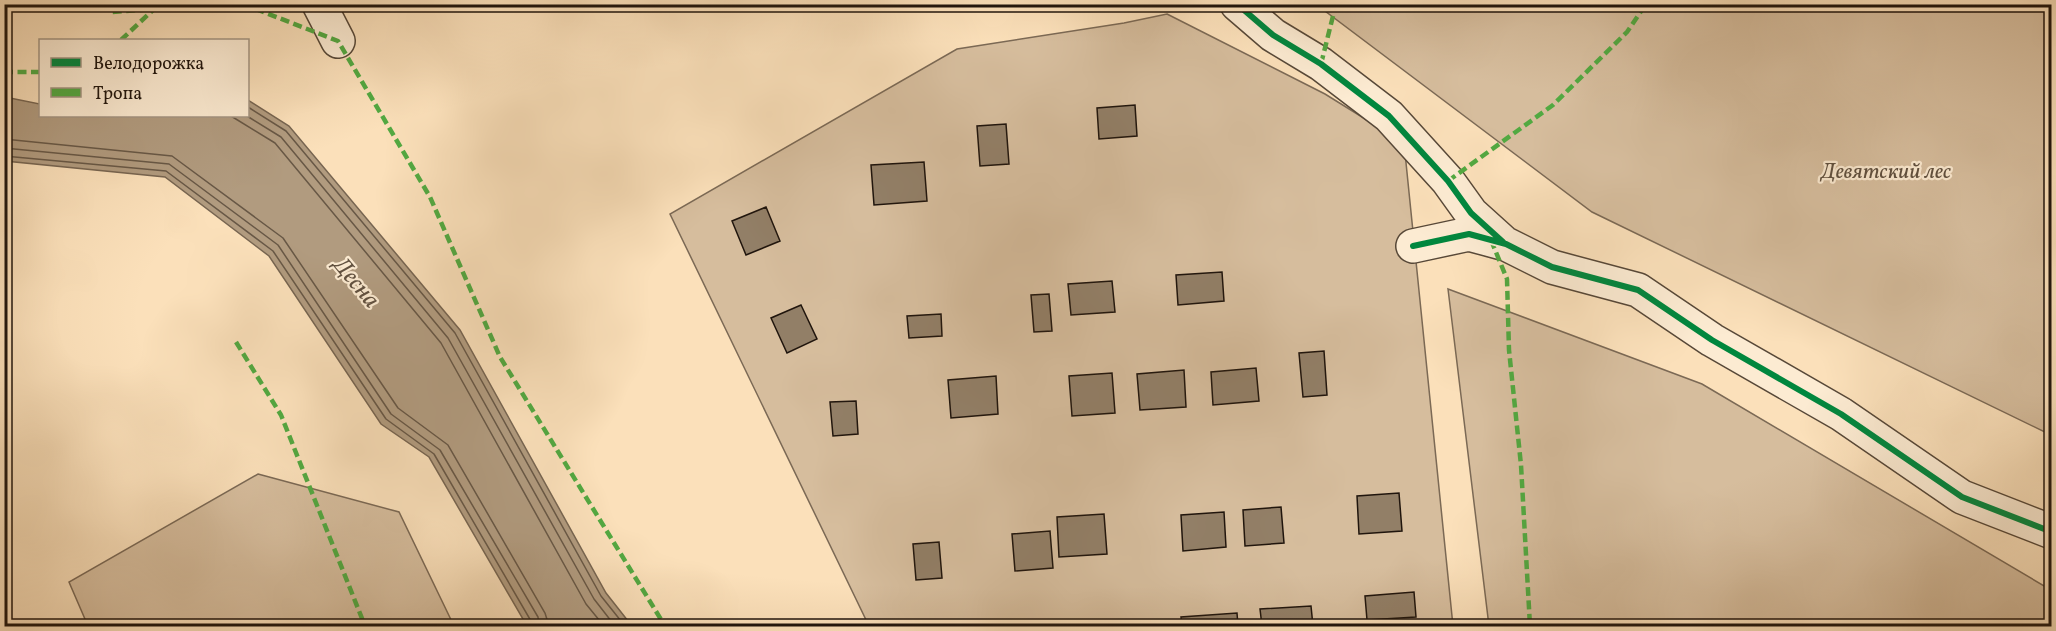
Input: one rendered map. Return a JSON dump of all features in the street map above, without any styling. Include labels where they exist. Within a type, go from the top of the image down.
[{"type":"street","points":[[320,4],[338,41]]},
{"type":"street","points":[[1237,4],[1273,35],[1321,64],[1389,116],[1448,181],[1471,213],[1506,244]]},
{"type":"street","points":[[1413,246],[1468,234],[1506,244],[1552,267],[1638,290],[1712,340],[1841,414],[1962,497],[2052,532]]},
{"type":"green space","name":"Девятский лес","points":[[1317,5],[2051,5],[2051,435],[1592,212]]},
{"type":"green space","points":[[1167,14],[1325,94],[1404,143],[1453,626],[869,626],[670,214],[957,49],[1124,23]]},
{"type":"green space","points":[[1448,289],[1702,384],[2051,590],[2051,626],[1489,626]]},
{"type":"green space","points":[[258,474],[399,512],[454,626],[88,626],[69,582]]},
{"type":"water","name":"Десна","points":[[5,97],[39,104],[39,117],[249,117],[249,101],[289,126],[460,330],[606,593],[632,626],[527,626],[429,457],[381,424],[269,256],[165,177],[5,161]]},
{"type":"building","points":[[1135,105],[1137,136],[1099,139],[1097,108]]},
{"type":"building","points":[[1006,124],[1009,164],[980,166],[977,126]]},
{"type":"building","points":[[924,162],[927,201],[874,205],[871,165]]},
{"type":"building","points":[[766,207],[780,241],[746,255],[732,221]]},
{"type":"building","points":[[1222,272],[1224,301],[1178,305],[1176,275]]},
{"type":"building","points":[[1112,281],[1115,312],[1071,315],[1068,284]]},
{"type":"building","points":[[1049,294],[1052,331],[1034,332],[1031,295]]},
{"type":"building","points":[[801,305],[817,339],[787,353],[771,318]]},
{"type":"building","points":[[941,314],[942,336],[909,338],[907,316]]},
{"type":"building","points":[[1324,351],[1327,395],[1303,397],[1299,353]]},
{"type":"building","points":[[1256,368],[1259,401],[1213,405],[1211,372]]},
{"type":"building","points":[[1184,370],[1186,407],[1140,410],[1137,374]]},
{"type":"building","points":[[1112,373],[1115,413],[1072,416],[1069,376]]},
{"type":"building","points":[[996,376],[998,414],[951,418],[948,380]]},
{"type":"building","points":[[856,401],[858,434],[833,436],[830,402]]},
{"type":"building","points":[[1399,493],[1402,531],[1359,534],[1357,496]]},
{"type":"building","points":[[1281,507],[1284,543],[1245,546],[1243,510]]},
{"type":"building","points":[[1224,512],[1226,547],[1183,551],[1181,515]]},
{"type":"building","points":[[1104,514],[1107,554],[1059,557],[1057,517]]},
{"type":"building","points":[[1050,531],[1053,568],[1015,571],[1012,534]]},
{"type":"building","points":[[939,542],[942,578],[916,580],[913,544]]},
{"type":"building","points":[[1414,592],[1416,617],[1367,620],[1365,596]]},
{"type":"building","points":[[1311,606],[1313,626],[1262,626],[1260,609]]},
{"type":"building","points":[[1237,613],[1238,626],[1182,626],[1181,617]]},
{"type":"building","points":[[1138,623],[1139,626],[1088,626]]},
{"type":"marked path","points":[[102,4],[112,12],[154,9],[158,4]]},
{"type":"marked path","points":[[243,4],[338,41],[430,197],[500,357],[665,626]]},
{"type":"marked path","points":[[1321,64],[1336,4]]},
{"type":"marked path","points":[[1448,181],[1553,105],[1627,32],[1646,4]]},
{"type":"marked path","points":[[122,39],[154,9]]},
{"type":"marked path","points":[[4,72],[39,72]]},
{"type":"marked path","points":[[1491,240],[1507,279],[1509,350],[1521,465],[1530,626]]},
{"type":"marked path","points":[[236,342],[281,415],[365,626]]},
{"type":"cycle path","points":[[1237,4],[1273,35],[1321,64],[1389,116],[1448,181],[1471,213],[1503,242]]},
{"type":"cycle path","points":[[1413,246],[1469,234],[1506,244],[1552,267],[1638,290],[1712,340],[1841,414],[1962,497],[2052,532]]}]
